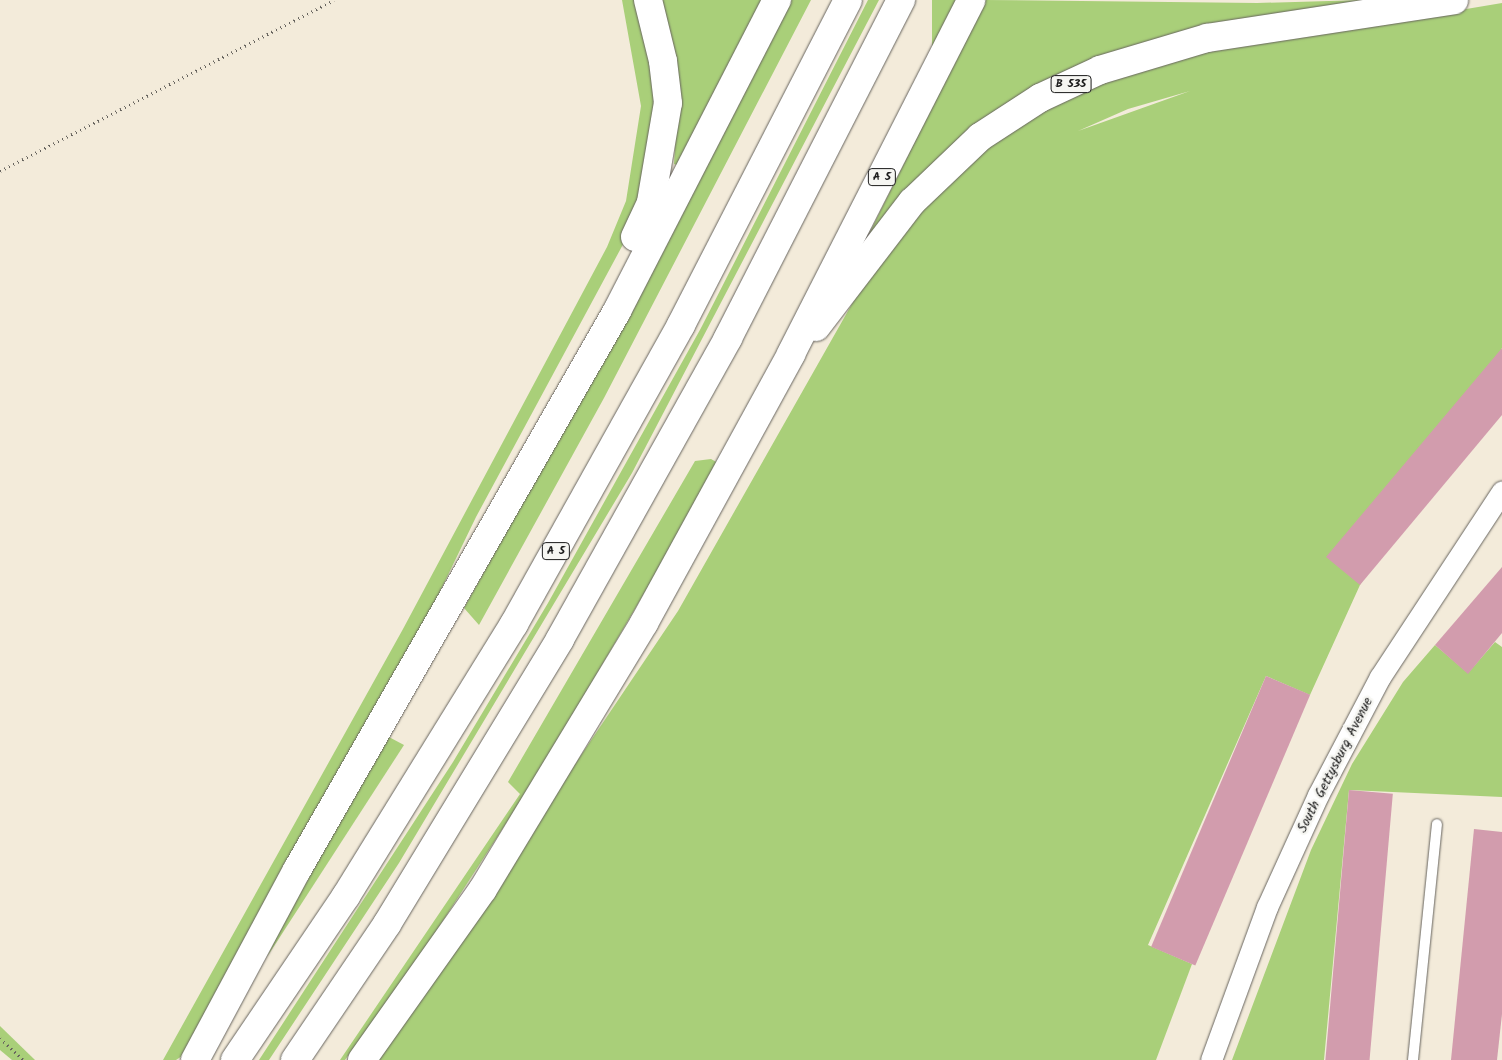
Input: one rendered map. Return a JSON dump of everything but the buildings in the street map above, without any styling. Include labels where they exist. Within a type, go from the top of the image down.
[{"type":"highway","points":[[617,310],[625,259],[651,202],[664,137],[668,104],[663,61],[648,0]]},
{"type":"highway","points":[[195,1060],[297,870],[617,310],[777,0]]},
{"type":"highway","name":"A 5","points":[[235,1060],[346,896],[514,624],[681,325],[848,0]]},
{"type":"highway","points":[[295,1060],[387,924],[560,639],[728,338],[901,0]]},
{"type":"highway","name":"A 5","points":[[362,1060],[483,889],[644,623],[791,354],[971,0]]},
{"type":"highway","name":"B 535","points":[[791,354],[843,297],[912,202],[980,137],[1040,98],[1119,64],[1207,38],[1454,0]]},
{"type":"street","name":"South Gettysburg Avenue","points":[[1211,1060],[1267,907],[1318,795],[1380,677],[1502,491]]},
{"type":"lane","points":[[1413,1060],[1437,824]]},
{"type":"path","points":[[0,171],[334,0]]},
{"type":"path","points":[[0,1038],[24,1060]]},
{"type":"green space","points":[[622,0],[637,0],[648,35],[656,106],[651,166],[627,237],[476,517],[419,635],[188,1052],[176,1060],[163,1060],[403,629],[607,247],[626,201],[641,106]]},
{"type":"green space","points":[[662,0],[764,0],[679,166],[674,164],[679,81]]},
{"type":"green space","points":[[789,0],[811,0],[604,398],[479,625],[464,608],[646,280]]},
{"type":"green space","points":[[868,0],[879,0],[632,473],[399,863],[269,1060],[259,1060],[453,762],[548,603],[701,328]]},
{"type":"green space","points":[[932,0],[959,0],[959,377],[932,377]]},
{"type":"green space","points":[[985,0],[1257,3],[1363,0],[1196,28],[1114,52],[869,234]]},
{"type":"green space","points":[[1502,3],[1502,348],[1360,585],[1310,695],[1266,676],[1148,945],[1192,964],[1156,1060],[376,1060],[678,611],[857,295],[912,219],[995,140],[1032,115],[1150,62]],"holes":[[[1190,91],[1078,131],[1128,109]]]},
{"type":"green space","points":[[711,459],[720,464],[538,774],[424,950],[345,1060],[340,1060],[520,794],[508,782],[695,461]]},
{"type":"green space","points":[[1495,642],[1502,647],[1502,797],[1349,790],[1324,1060],[1232,1060],[1311,850],[1352,764],[1403,682],[1435,645],[1468,673]]},
{"type":"green space","points":[[387,736],[404,745],[267,957],[296,896]]},
{"type":"green space","points":[[0,1026],[35,1060],[12,1060],[0,1050]]}]
